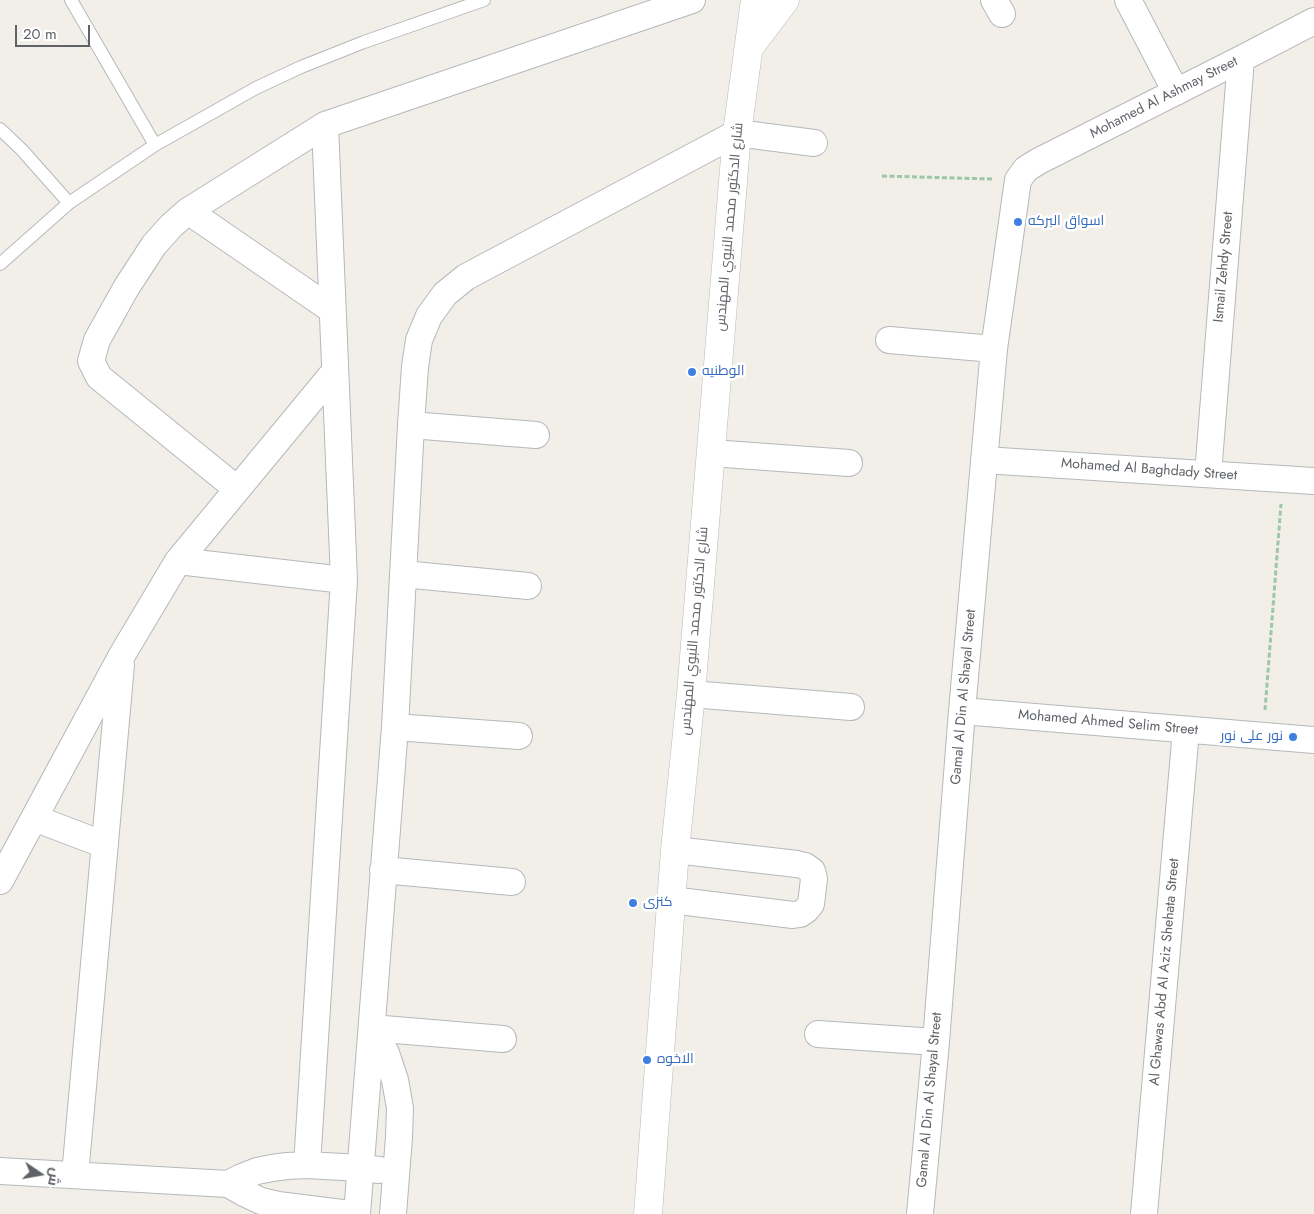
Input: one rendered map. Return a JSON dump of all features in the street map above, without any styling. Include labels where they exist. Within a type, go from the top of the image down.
[{"type":"main road","name":"شارع الدكتور محمد النبوي المهندس","points":[[648,1214],[675,850],[690,694],[737,133],[755,0]]},
{"type":"main road","points":[[749,48],[785,0]]},
{"type":"street","points":[[237,489],[99,377],[92,361],[97,340],[140,266],[154,245],[171,226],[188,211],[325,125],[692,0]]},
{"type":"street","points":[[1128,0],[1176,92]]},
{"type":"street","name":"Mohamed Al Ashmay Street","points":[[1018,180],[1026,168],[1039,161],[1314,21]]},
{"type":"street","name":"Ismail Zehdy Street","points":[[1208,474],[1241,59]]},
{"type":"street","points":[[307,1166],[344,580],[325,125]]},
{"type":"street","points":[[357,1214],[395,727],[415,367],[419,340],[429,316],[445,294],[466,277],[737,133],[814,143]]},
{"type":"street","name":"Gamal Al Din Al Shayal Street","points":[[920,1214],[994,349],[1018,180]]},
{"type":"street","points":[[188,211],[332,310]]},
{"type":"street","points":[[889,340],[994,349]]},
{"type":"street","points":[[0,881],[122,655],[178,561],[335,371]]},
{"type":"street","points":[[411,425],[536,435]]},
{"type":"street","points":[[710,453],[849,463]]},
{"type":"street","name":"Mohamed Al Baghdady Street","points":[[984,460],[1314,481]]},
{"type":"street","points":[[178,561],[344,580]]},
{"type":"street","points":[[403,574],[528,586]]},
{"type":"street","points":[[75,1175],[122,655]]},
{"type":"street","points":[[690,694],[851,707]]},
{"type":"street","name":"Mohamed Ahmed Selim Street","points":[[962,711],[1314,740]]},
{"type":"street","points":[[395,727],[519,736]]},
{"type":"street","name":"Al Ghawas Abd Al Aziz Shehata Street","points":[[1144,1214],[1186,730]]},
{"type":"street","points":[[34,818],[105,845]]},
{"type":"street","points":[[671,900],[793,915],[800,914],[810,904],[814,880],[812,872],[805,866],[675,850]]},
{"type":"street","points":[[384,870],[512,882]]},
{"type":"street","points":[[372,1028],[503,1039]]},
{"type":"street","points":[[372,1028],[386,1053],[395,1080],[400,1108],[393,1214]]},
{"type":"street","points":[[818,1034],[936,1042]]},
{"type":"street","points":[[228,1184],[250,1174],[272,1168],[307,1166],[361,1168],[396,1173]]},
{"type":"street","points":[[0,1171],[228,1184],[278,1209],[350,1214]]},
{"type":"lane","points":[[71,0],[155,145]]},
{"type":"lane","points":[[0,264],[69,203],[155,145],[256,88],[292,71],[364,42],[484,0]]},
{"type":"lane","points":[[0,129],[22,150],[69,203]]},
{"type":"path","points":[[882,176],[1018,180]]},
{"type":"path","points":[[1263,736],[1283,479]]},
{"type":"place","name":"اسواق البركه","points":[[1018,222]]},
{"type":"place","name":"الوطنيه","points":[[692,372]]},
{"type":"place","name":"نور على نور","points":[[1293,737]]},
{"type":"place","name":"كنزى","points":[[633,903]]},
{"type":"place","name":"الاخوه","points":[[647,1060]]}]
